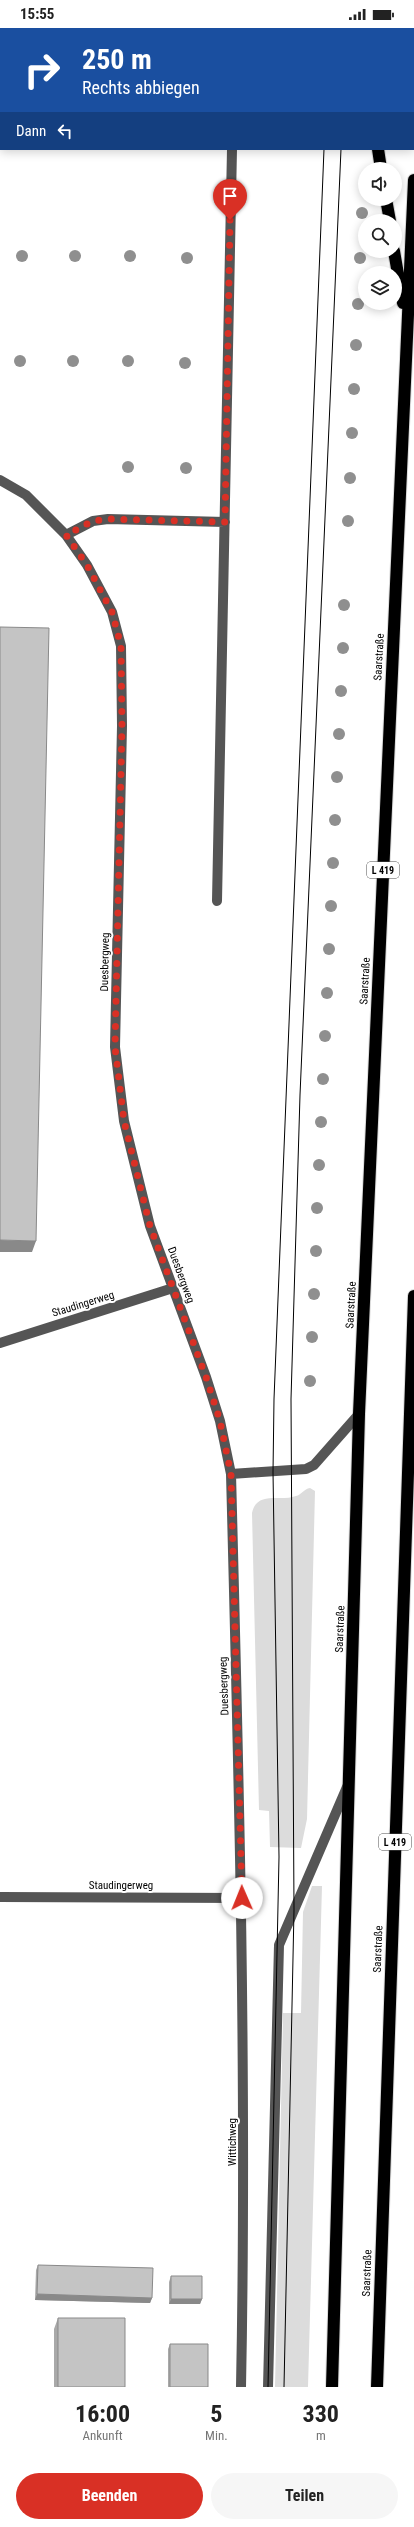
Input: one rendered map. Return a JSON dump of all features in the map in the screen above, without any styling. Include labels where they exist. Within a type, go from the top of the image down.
[{"type":"highway","points":[[378,150],[380,162]]},
{"type":"highway","name":"Saarstraße","points":[[332,2387],[359,1414],[414,180]]},
{"type":"highway","points":[[395,258],[407,326]]},
{"type":"highway","name":"Saarstraße","points":[[377,2387],[414,1296]]},
{"type":"street","points":[[217,901],[232,150]]},
{"type":"street","name":"Duesbergweg","points":[[0,480],[26,495],[66,535],[87,565],[112,612],[121,646],[122,734],[115,1047],[126,1129],[150,1226],[220,1421],[231,1474],[242,1898]]},
{"type":"street","points":[[66,535],[93,521],[108,519],[225,522]]},
{"type":"street","name":"Staudingerweg","points":[[0,1343],[173,1288]]},
{"type":"street","points":[[231,1474],[306,1469],[314,1465],[359,1414]]},
{"type":"street","name":"Saarstraße","points":[[268,2387],[279,1944],[349,1783]]},
{"type":"street","name":"Staudingerweg","points":[[0,1897],[242,1898]]},
{"type":"street","name":"Wittichweg","points":[[241,2387],[244,2224],[242,1898]]},
{"type":"shaded area","points":[[310,1488],[315,1491],[307,1819],[301,1848],[270,1847],[269,1811],[259,1810],[252,1513],[259,1501],[270,1498],[290,1498]]},
{"type":"shaded area","points":[[312,1886],[322,1886],[308,2387],[275,2387],[283,2013],[301,2013],[303,1912]]},
{"type":"building","points":[[0,627],[49,628],[36,1241],[0,1240]]},
{"type":"building","points":[[38,2265],[153,2268],[152,2298],[37,2294]]},
{"type":"building","points":[[171,2276],[202,2276],[202,2299],[171,2299]]},
{"type":"building","points":[[58,2318],[125,2318],[125,2387],[58,2387]]},
{"type":"building","points":[[170,2344],[208,2344],[208,2387],[170,2387]]},
{"type":"tram line","points":[[268,2387],[279,1857],[273,1472],[274,1399],[324,150]]},
{"type":"tram line","points":[[284,2387],[294,1910],[291,1399],[300,1095],[341,150]]},
{"type":"route","points":[[230,220],[225,522],[108,519],[93,521],[66,535],[87,565],[112,612],[121,646],[122,726],[115,1047],[124,1121],[150,1226],[206,1377],[220,1421],[231,1474],[242,1898]]}]
